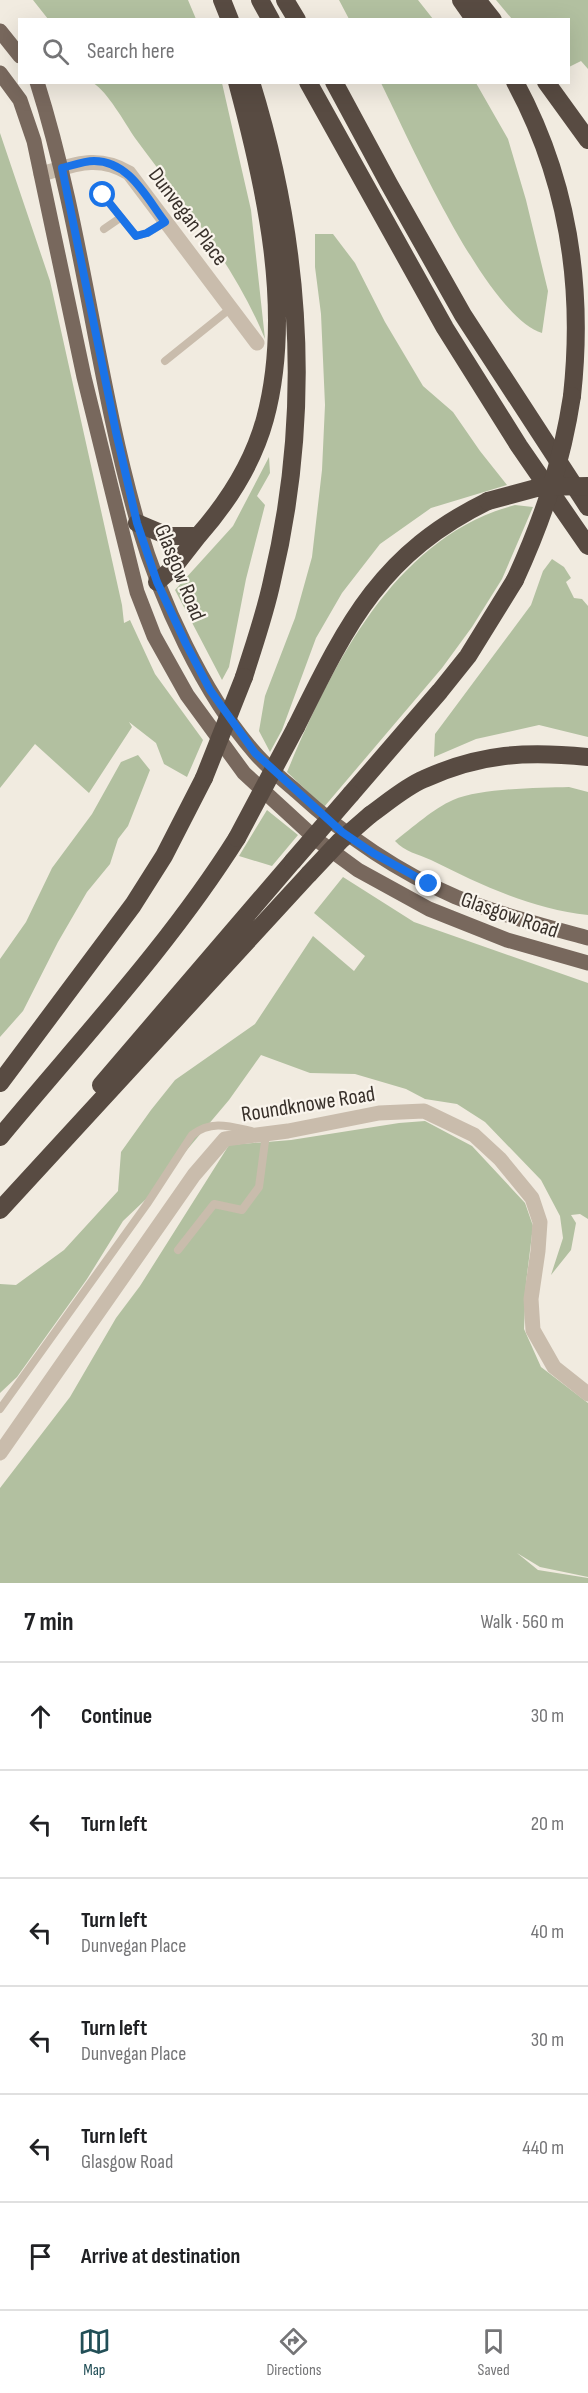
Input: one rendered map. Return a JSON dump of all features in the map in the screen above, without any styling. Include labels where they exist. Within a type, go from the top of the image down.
[{"type":"highway","points":[[210,0],[216,18]]},
{"type":"highway","points":[[222,0],[229,18]]},
{"type":"highway","points":[[260,0],[271,18]]},
{"type":"highway","points":[[285,0],[296,18]]},
{"type":"highway","points":[[461,0],[474,18]]},
{"type":"highway","points":[[477,0],[491,18]]},
{"type":"highway","points":[[157,582],[173,568],[230,497],[251,458],[265,419],[275,357],[274,282],[259,168],[239,84]]},
{"type":"highway","points":[[240,84],[259,137],[275,205],[285,267],[290,328],[293,436]]},
{"type":"highway","points":[[0,1083],[133,905],[164,856],[204,778],[244,677],[273,580],[288,490],[298,361],[293,280],[273,159],[252,84]]},
{"type":"highway","points":[[309,84],[445,328],[519,446],[588,546]]},
{"type":"highway","points":[[335,84],[463,315],[588,507]]},
{"type":"highway","points":[[0,1205],[440,691],[468,656],[514,580],[539,525],[558,468],[576,363],[577,310],[571,244],[554,174],[538,130],[516,84]]},
{"type":"highway","points":[[547,84],[588,140]]},
{"type":"highway","points":[[0,1137],[171,934],[206,888],[237,838],[353,618],[384,577],[407,553],[440,527],[488,501],[540,487],[588,486]]},
{"type":"highway","points":[[137,523],[168,536],[198,536]]},
{"type":"highway","points":[[0,1210],[309,874],[369,815],[422,779],[480,758],[543,752],[588,757]]},
{"type":"main road","points":[[0,31],[18,54]]},
{"type":"main road","name":"Glasgow Road","points":[[0,72],[20,100],[34,141],[84,377],[136,592],[154,636],[187,694],[244,773],[317,840],[358,870],[429,909],[507,940],[588,963]]},
{"type":"main road","name":"Glasgow Road","points":[[38,84],[62,168],[137,523],[157,582],[210,690],[255,753],[342,832],[402,871],[457,897],[588,938]]},
{"type":"main road","points":[[157,582],[147,591],[146,597],[187,694]]},
{"type":"street","name":"Dunvegan Place","points":[[41,174],[93,161],[114,164],[129,173],[257,343]]},
{"type":"street","name":"Roundknowe Road","points":[[0,1453],[194,1175],[225,1139],[266,1134],[379,1113],[424,1111],[474,1135],[500,1159],[532,1198],[540,1222],[531,1299],[533,1330],[554,1366],[588,1394]]},
{"type":"lane","points":[[103,195],[136,236],[147,233],[165,222]]},
{"type":"lane","points":[[104,230],[120,218]]},
{"type":"lane","points":[[165,362],[231,308]]},
{"type":"lane","points":[[0,1408],[147,1204],[192,1135],[202,1126],[219,1124],[266,1134],[259,1187],[242,1210],[214,1204],[178,1250]]},
{"type":"green space","points":[[33,0],[188,0],[196,18],[47,18]]},
{"type":"green space","points":[[339,0],[418,0],[432,18],[348,18]]},
{"type":"green space","points":[[496,0],[588,0],[588,69],[581,61],[570,66],[570,18],[511,18]]},
{"type":"green space","points":[[94,84],[222,84],[251,210],[265,339],[239,285],[223,260],[110,100]]},
{"type":"green space","points":[[381,84],[477,84],[508,139],[526,200],[548,291],[542,333],[520,320],[497,294],[474,261],[429,181]]},
{"type":"green space","points":[[0,133],[50,281],[122,605],[124,623],[130,620],[155,674],[203,740],[187,777],[164,764],[156,743],[129,722],[132,727],[89,793],[35,744],[0,788]]},
{"type":"green space","points":[[315,234],[333,234],[355,263],[385,322],[423,386],[453,412],[507,485],[431,508],[380,544],[342,593],[316,638],[282,730],[270,752],[259,731],[265,696],[295,618],[312,557],[322,470],[325,405],[321,314],[315,267]]},
{"type":"green space","points":[[269,457],[270,473],[257,496],[265,505],[246,579],[229,667],[222,680],[175,590],[233,526]]},
{"type":"green space","points":[[515,505],[533,507],[502,579],[472,627],[442,668],[324,807],[287,772],[347,649],[372,611],[402,576],[435,545],[472,521]]},
{"type":"green space","points":[[552,559],[564,567],[571,578],[566,582],[574,598],[582,599],[588,606],[588,737],[539,725],[476,739],[434,757],[435,734],[531,605],[543,571]]},
{"type":"green space","points":[[138,755],[150,770],[128,826],[118,839],[110,864],[87,892],[58,942],[23,1011],[0,1037],[0,959],[26,922],[52,868],[92,814],[121,762]]},
{"type":"green space","points":[[569,787],[588,792],[588,915],[567,912],[507,895],[407,850],[395,841],[438,808],[465,796],[510,789]]},
{"type":"green space","points":[[267,810],[298,835],[272,866],[239,856]]},
{"type":"green space","points":[[343,877],[414,922],[588,983],[588,1219],[580,1214],[571,1215],[576,1223],[571,1250],[551,1275],[563,1238],[560,1216],[541,1180],[485,1122],[457,1104],[425,1099],[406,1089],[355,1074],[310,1073],[261,1055],[229,1100],[175,1164],[164,1182],[123,1221],[87,1279],[17,1377],[0,1393],[0,1284],[16,1285],[64,1250],[118,1191],[121,1152],[151,1110],[175,1080],[255,1024],[313,936],[354,971],[365,956],[314,913]]},
{"type":"green space","points":[[425,1121],[472,1146],[525,1203],[533,1226],[526,1283],[524,1329],[541,1367],[588,1403],[588,1577],[540,1567],[517,1553],[538,1570],[588,1578],[588,1583],[0,1583],[0,1488],[70,1397],[116,1318],[140,1286],[229,1145],[291,1140]]},
{"type":"route","points":[[103,195],[133,235],[140,236],[165,222],[129,173],[114,164],[93,161],[62,168],[137,523],[157,582],[186,644],[210,690],[255,753],[342,832],[402,871],[429,884]]}]
